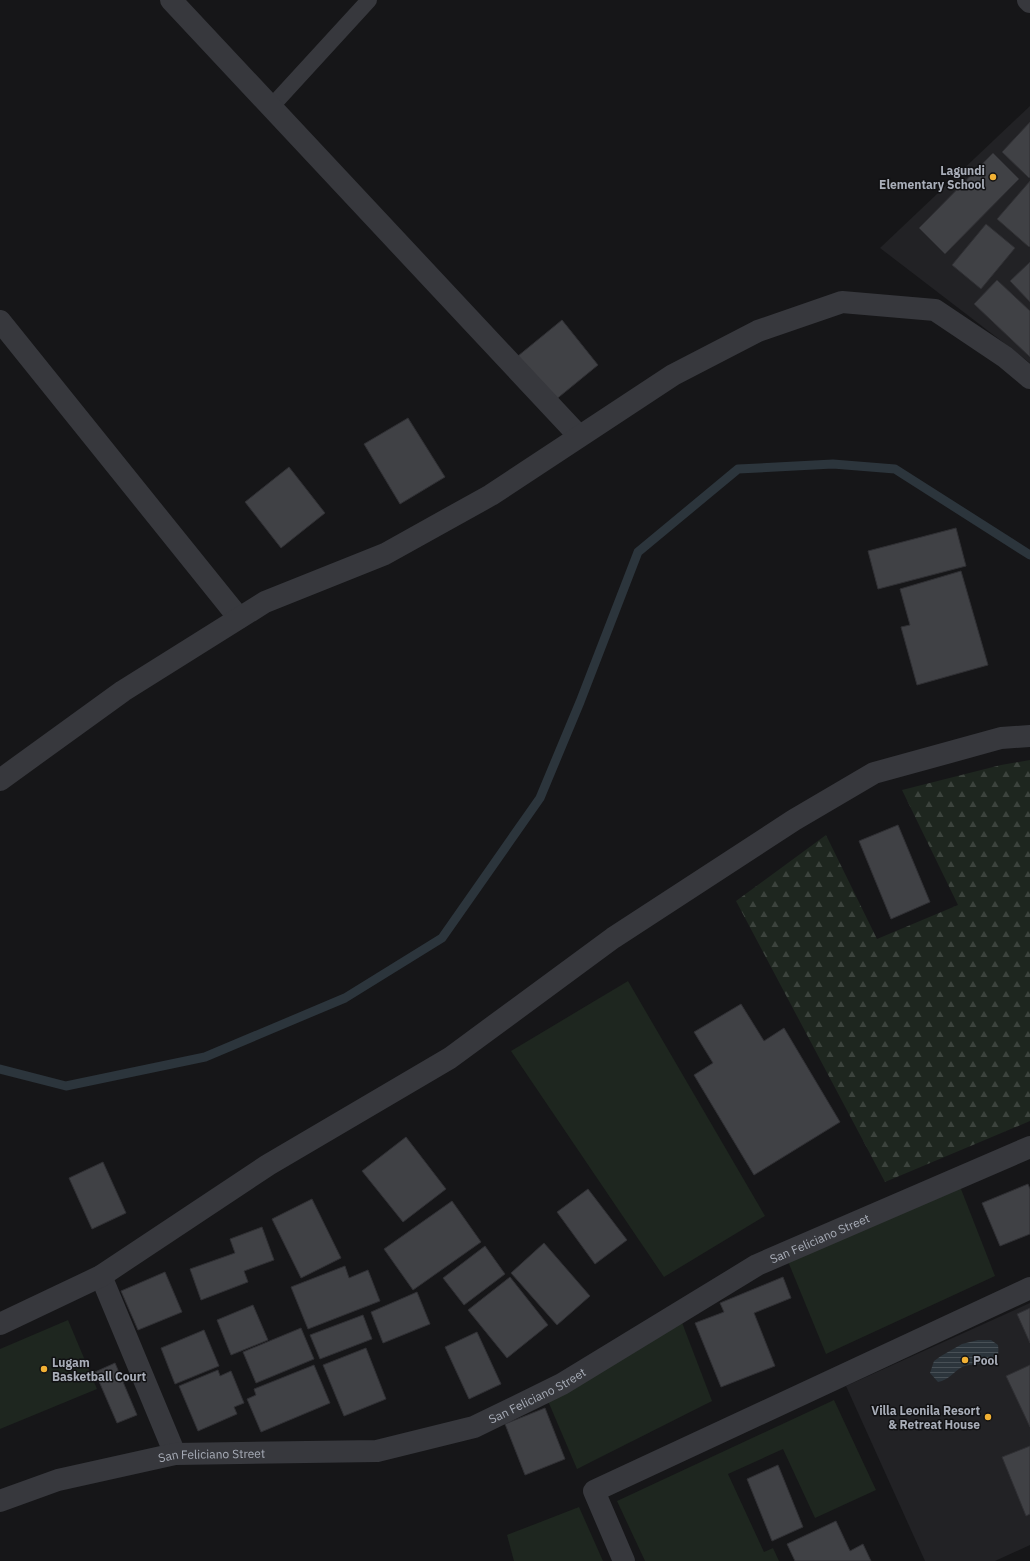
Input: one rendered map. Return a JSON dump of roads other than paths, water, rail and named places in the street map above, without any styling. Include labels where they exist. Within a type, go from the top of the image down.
[{"type":"street","points":[[171,0],[578,436]]},
{"type":"street","points":[[0,780],[123,691],[265,602],[385,554],[491,495],[578,436],[673,375],[758,331],[842,302],[935,310],[1005,358],[1030,378]]},
{"type":"street","points":[[0,321],[239,618]]},
{"type":"street","points":[[0,1324],[101,1276],[268,1165],[450,1058],[613,938],[794,820],[874,773],[1001,738],[1030,736]]},
{"type":"street","name":"San Feliciano Street","points":[[0,1501],[58,1480],[174,1454],[377,1451],[474,1427],[562,1384],[757,1265],[1030,1147]]},
{"type":"street","points":[[101,1276],[174,1454]]},
{"type":"street","points":[[624,1561],[594,1491],[1030,1288]]},
{"type":"lane","points":[[271,107],[369,0]]},
{"type":"waterway","points":[[0,1069],[66,1086],[205,1057],[345,998],[442,938],[540,798],[580,702],[638,552],[738,469],[833,464],[895,469],[1030,555]]},
{"type":"place","name":"Lagundi Elementary School","points":[[993,177]]},
{"type":"place","name":"Pool","points":[[965,1360]]},
{"type":"place","name":"Lugam Basketball Court","points":[[44,1369]]},
{"type":"place","name":"Villa Leonila Resort & Retreat House","points":[[988,1417]]}]
